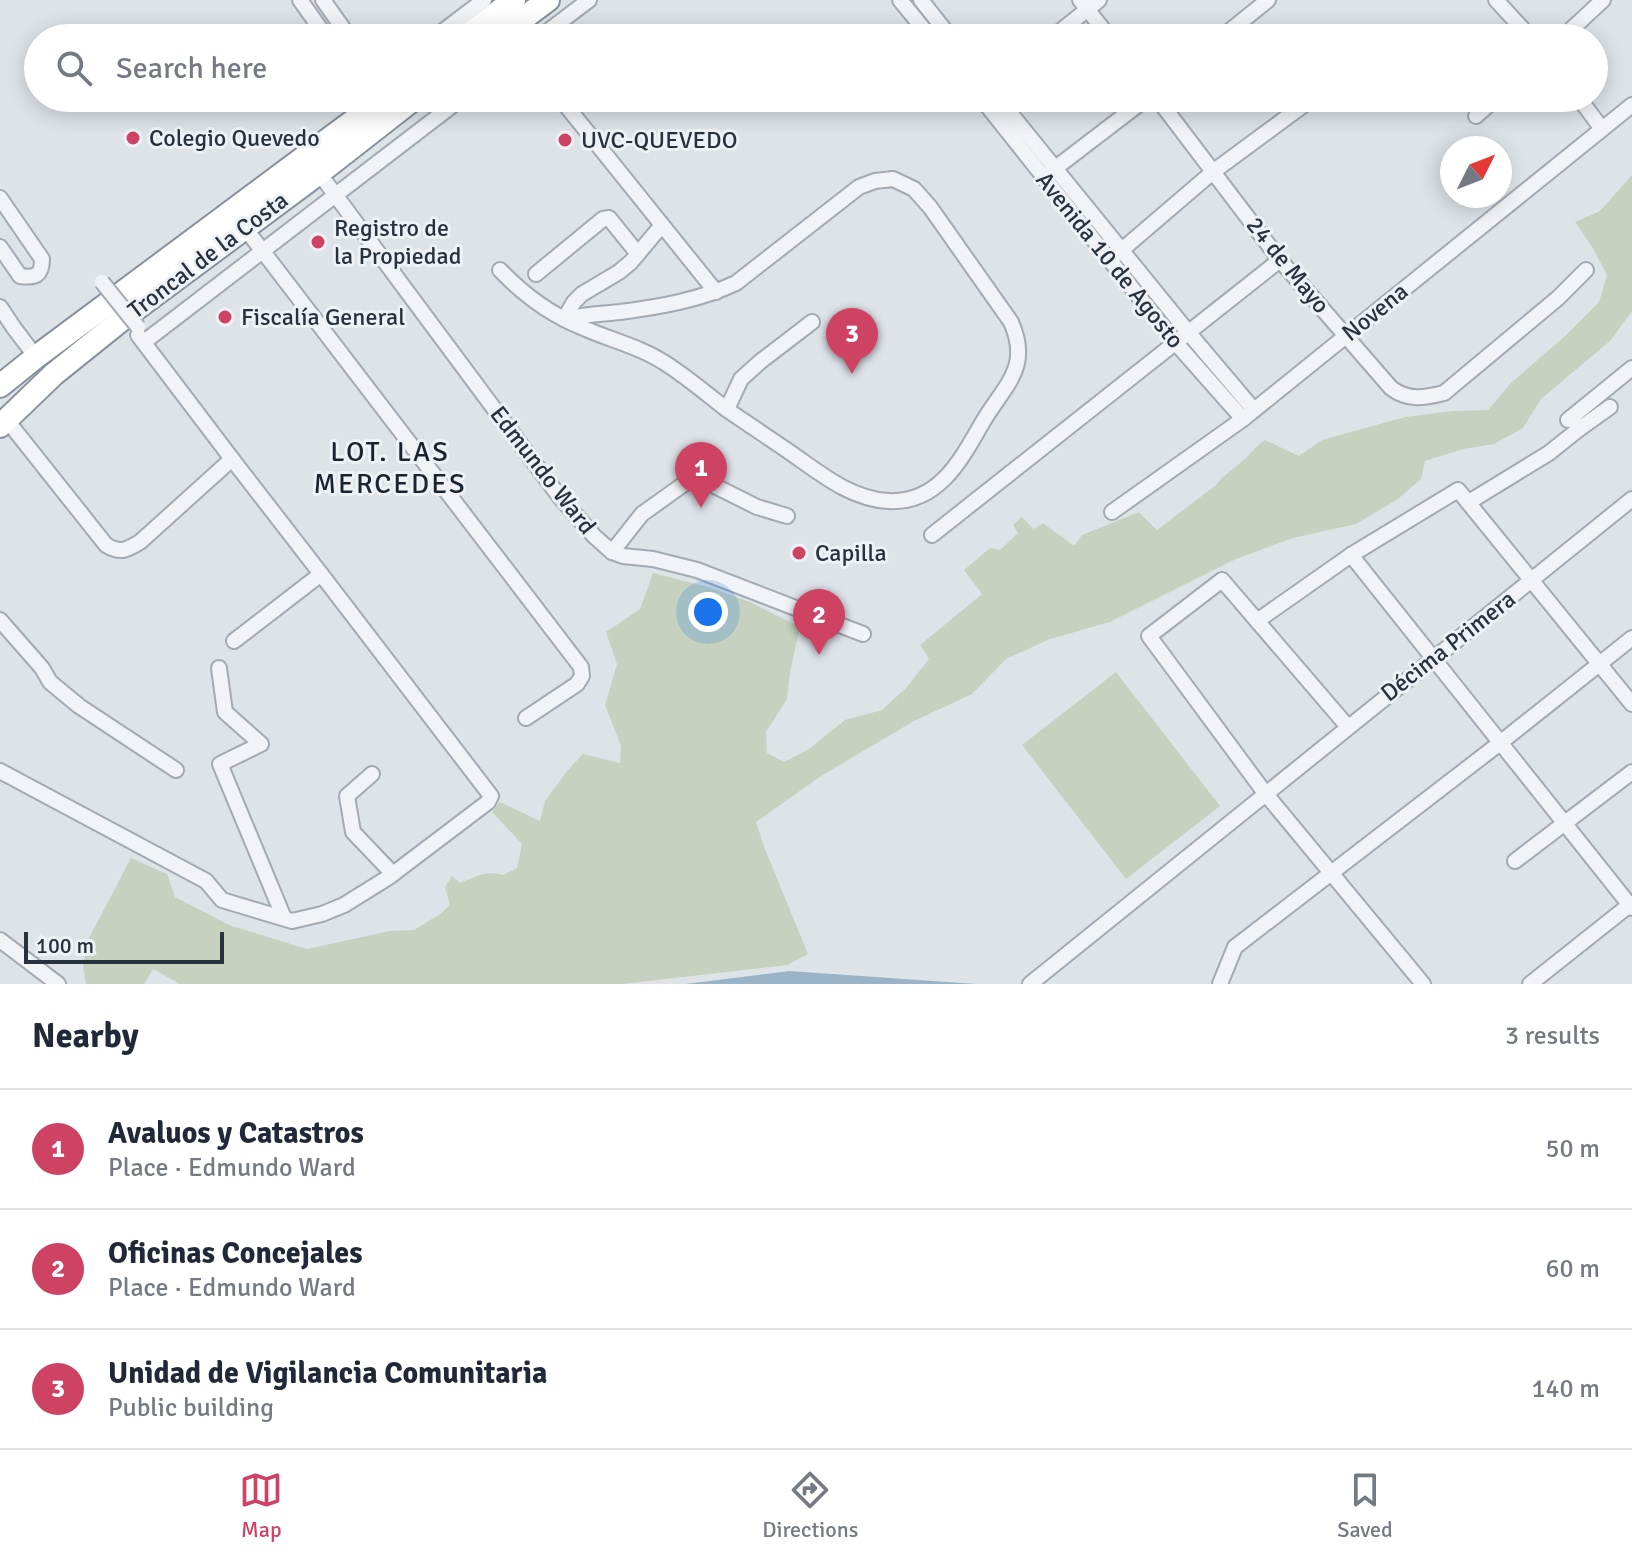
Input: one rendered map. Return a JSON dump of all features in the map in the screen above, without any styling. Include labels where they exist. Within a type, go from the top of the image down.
[{"type":"highway","points":[[482,24],[514,0]]},
{"type":"highway","points":[[516,24],[548,0]]},
{"type":"highway","name":"Troncal de la Costa","points":[[0,386],[378,112]]},
{"type":"highway","name":"Troncal de la Costa","points":[[3,422],[54,374],[136,329],[245,228],[319,173],[381,112]]},
{"type":"street","points":[[300,0],[317,24]]},
{"type":"street","points":[[323,0],[340,24]]},
{"type":"street","points":[[557,24],[589,0]]},
{"type":"street","points":[[900,0],[920,24]]},
{"type":"street","points":[[1238,24],[1268,0]]},
{"type":"street","points":[[1496,0],[1518,24]]},
{"type":"street","points":[[1577,24],[1603,0]]},
{"type":"street","points":[[451,24],[477,3]]},
{"type":"street","points":[[916,19],[930,3],[943,24]]},
{"type":"street","points":[[1067,24],[1089,3],[1102,24]]},
{"type":"street","name":"Novena","points":[[1112,512],[1249,414],[1632,105]]},
{"type":"street","points":[[394,112],[411,136]]},
{"type":"street","points":[[136,329],[262,250],[443,112]]},
{"type":"street","points":[[571,112],[716,292]]},
{"type":"street","name":"Avenida 10 de Agosto","points":[[992,112],[1044,178],[1188,332],[1249,414]]},
{"type":"street","name":"Avenida 10 de Agosto","points":[[1010,112],[1056,168],[1175,342],[1249,414]]},
{"type":"street","points":[[1044,178],[1129,112]]},
{"type":"street","name":"24 de Mayo","points":[[1168,112],[1280,260],[1400,395],[1412,398],[1444,393],[1558,298],[1586,270]]},
{"type":"street","points":[[1116,255],[1214,171],[1294,112]]},
{"type":"street","points":[[1476,116],[1480,112]]},
{"type":"street","points":[[1589,112],[1602,129]]},
{"type":"street","name":"Edmundo Ward","points":[[319,173],[559,496],[612,552],[697,570],[863,634]]},
{"type":"street","points":[[500,270],[532,301],[564,319],[649,354],[667,365],[828,479],[862,496],[889,501],[928,493],[947,477],[1016,370],[1020,354],[1018,338],[1011,322],[939,218],[914,189],[893,179],[859,187],[736,283],[716,292],[666,304],[564,319]]},
{"type":"street","points":[[0,198],[42,259],[38,274],[30,278],[20,276],[0,247]]},
{"type":"street","points":[[536,274],[603,219],[609,218],[638,254]]},
{"type":"street","points":[[564,319],[582,294],[619,272],[662,225]]},
{"type":"street","points":[[245,228],[581,667],[582,676],[577,684],[526,718]]},
{"type":"street","points":[[932,535],[1280,260]]},
{"type":"street","points":[[0,771],[206,881],[222,900],[292,921],[344,905],[393,874],[488,802],[491,796],[232,459],[102,282]]},
{"type":"street","points":[[0,307],[36,357]]},
{"type":"street","points":[[727,409],[741,379],[812,322]]},
{"type":"street","points":[[1469,502],[1549,453],[1573,422],[1632,368]]},
{"type":"street","points":[[1573,422],[1610,407]]},
{"type":"street","points":[[3,422],[106,545],[115,550],[127,550],[140,542],[232,459]]},
{"type":"street","points":[[612,552],[642,514],[691,479],[705,481],[757,507],[787,516]]},
{"type":"street","points":[[1257,621],[1351,555],[1458,490],[1632,704]]},
{"type":"street","name":"Décima Primera","points":[[1030,984],[1632,499]]},
{"type":"street","points":[[1351,555],[1631,906],[1530,984]]},
{"type":"street","points":[[234,641],[321,574]]},
{"type":"street","points":[[1348,727],[1222,580],[1149,636],[1265,793],[1423,984]]},
{"type":"street","points":[[0,620],[42,668],[50,682],[79,706],[176,770]]},
{"type":"street","points":[[1220,984],[1235,947],[1632,638]]},
{"type":"street","points":[[219,668],[225,712],[261,744],[220,764],[284,918]]},
{"type":"street","points":[[1515,861],[1632,772]]},
{"type":"street","points":[[372,774],[347,796],[353,832],[393,874]]},
{"type":"street","points":[[0,940],[58,984]]},
{"type":"green space","points":[[1632,175],[1632,311],[1610,341],[1541,399],[1523,428],[1494,444],[1463,449],[1425,461],[1421,479],[1398,499],[1356,524],[1293,538],[1236,559],[1110,622],[1050,639],[1006,659],[972,694],[914,721],[821,776],[756,822],[808,954],[787,965],[622,984],[180,984],[153,969],[144,984],[86,984],[83,965],[88,940],[131,858],[167,874],[175,897],[229,925],[307,949],[390,931],[414,930],[450,905],[445,887],[452,876],[460,883],[486,874],[503,875],[517,868],[522,844],[492,812],[500,802],[540,821],[545,801],[583,754],[620,763],[621,746],[605,705],[617,664],[606,632],[640,609],[653,573],[712,588],[750,602],[800,627],[787,699],[766,732],[767,753],[784,762],[809,749],[845,720],[882,710],[907,687],[929,659],[920,645],[982,594],[964,570],[990,548],[1000,550],[1018,533],[1013,525],[1022,517],[1034,529],[1043,523],[1074,546],[1082,535],[1139,512],[1157,530],[1216,485],[1265,440],[1299,456],[1322,440],[1405,417],[1488,410],[1511,383],[1599,302],[1607,275],[1575,222],[1600,211]]},
{"type":"green space","points":[[1116,672],[1220,806],[1126,879],[1022,745]]},
{"type":"water","points":[[789,971],[976,984],[685,984]]},
{"type":"place","name":"Colegio Quevedo","points":[[133,138]]},
{"type":"place","name":"UVC-QUEVEDO","points":[[565,140]]},
{"type":"place","name":"Registro de la Propiedad","points":[[318,242]]},
{"type":"place","name":"Fiscalía General","points":[[225,317]]},
{"type":"place","name":"Unidad de Vigilancia Comunitaria","points":[[852,374]]},
{"type":"place","name":"Avaluos y Catastros","points":[[701,508]]},
{"type":"place","name":"Capilla","points":[[799,553]]},
{"type":"place","name":"Oficinas Concejales","points":[[819,655]]},
{"type":"district","name":"LOT. LAS MERCEDES","points":[[390,468]]}]
